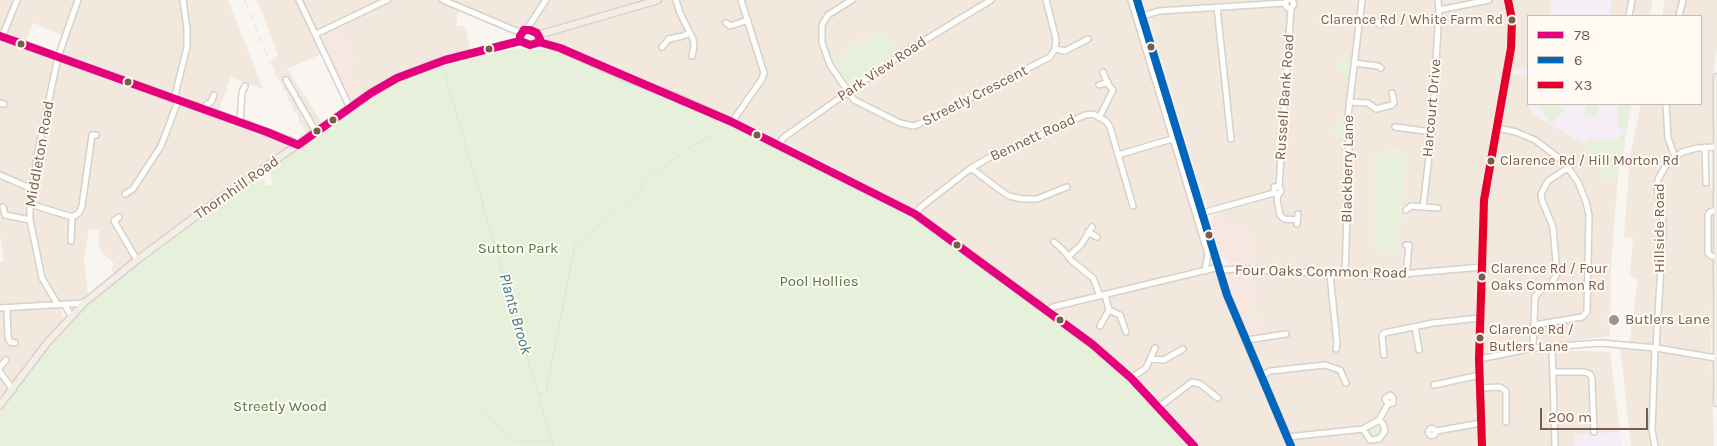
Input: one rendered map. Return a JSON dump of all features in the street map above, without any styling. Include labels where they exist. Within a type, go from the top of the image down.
[{"type":"main road","points":[[539,38],[658,0]]},
{"type":"main road","points":[[1137,0],[1227,294],[1291,446]]},
{"type":"main road","points":[[520,41],[523,32],[532,30],[539,38],[629,79],[679,98],[732,122],[914,214],[1092,344],[1131,378],[1159,406],[1194,446]]},
{"type":"main road","points":[[1,37],[301,143]]},
{"type":"main road","name":"Thornhill Road","points":[[0,405],[47,343],[84,303],[137,260],[219,199],[379,88],[405,74],[445,60],[520,41],[532,45],[539,38]]},
{"type":"main road","points":[[1717,77],[1717,403]]},
{"type":"street","points":[[1,37],[17,0]]},
{"type":"street","name":"Middleton Road","points":[[58,305],[42,278],[30,220],[30,204],[58,58],[78,0]]},
{"type":"street","points":[[127,191],[133,189],[160,146],[176,100],[187,47],[187,28],[183,0]]},
{"type":"street","points":[[299,0],[350,108]]},
{"type":"street","points":[[316,34],[387,0]]},
{"type":"street","points":[[443,0],[523,32],[546,0]]},
{"type":"street","points":[[676,0],[693,40],[694,53]]},
{"type":"street","points":[[732,122],[762,79],[764,73],[741,0]]},
{"type":"street","name":"Streetly Crescent","points":[[852,0],[828,15],[821,27],[824,52],[830,65],[857,102],[900,123],[917,125],[1047,60],[1055,49]]},
{"type":"street","name":"Park View Road","points":[[779,145],[784,138],[902,54],[991,0]]},
{"type":"street","points":[[1046,0],[1055,31],[1055,49],[1065,51],[1088,39]]},
{"type":"street","points":[[1131,0],[1208,254],[1205,271]]},
{"type":"street","name":"Russell Bank Road","points":[[1276,193],[1274,187],[1279,186],[1291,8],[1294,4],[1292,0]]},
{"type":"street","name":"Blackberry Lane","points":[[1345,275],[1349,102],[1362,0]]},
{"type":"street","name":"Harcourt Drive","points":[[1423,207],[1432,132],[1438,0]]},
{"type":"street","points":[[1439,10],[1489,0]]},
{"type":"street","points":[[1482,446],[1479,358],[1484,200],[1512,34],[1508,0]]},
{"type":"street","points":[[1629,15],[1632,0]]},
{"type":"street","points":[[1679,15],[1683,0]]},
{"type":"street","points":[[1142,16],[1159,11],[1286,2],[1286,7],[1291,8]]},
{"type":"street","points":[[1217,7],[1231,139]]},
{"type":"street","points":[[1360,19],[1380,24]]},
{"type":"street","points":[[726,23],[730,26],[748,20]]},
{"type":"street","points":[[662,47],[689,33]]},
{"type":"street","points":[[1354,64],[1378,66],[1381,68]]},
{"type":"street","points":[[1104,72],[1108,82],[1115,91],[1100,116],[1110,127],[1133,206]]},
{"type":"street","points":[[286,80],[313,134]]},
{"type":"street","points":[[1099,85],[1108,82]]},
{"type":"street","points":[[240,122],[242,92],[246,86]]},
{"type":"street","points":[[1349,102],[1368,103],[1376,108],[1392,105],[1394,102],[1392,93]]},
{"type":"street","points":[[204,110],[214,95]]},
{"type":"street","points":[[1666,105],[1668,138],[1675,157],[1689,150],[1716,147]]},
{"type":"street","name":"Bennett Road","points":[[914,214],[971,168],[1085,114],[1100,116]]},
{"type":"street","points":[[1395,127],[1432,132]]},
{"type":"street","points":[[1497,128],[1516,132],[1535,140],[1556,154],[1569,168],[1583,192],[1589,215],[1587,312],[1582,317],[1534,325]]},
{"type":"street","points":[[30,204],[72,217],[76,216],[81,210],[92,135]]},
{"type":"street","points":[[1118,155],[1172,139]]},
{"type":"street","points":[[1705,148],[1706,183]]},
{"type":"street","name":"Hillside Road","points":[[1655,446],[1652,430],[1655,348],[1663,232],[1657,185],[1664,168],[1675,157]]},
{"type":"street","points":[[971,168],[1009,196],[1023,199],[1037,199],[1067,188]]},
{"type":"street","points":[[1533,348],[1535,298],[1541,290],[1551,284],[1557,274],[1553,227],[1542,201],[1542,190],[1548,182],[1569,168]]},
{"type":"street","points":[[0,175],[32,189]]},
{"type":"street","points":[[1202,214],[1276,193],[1280,215],[1284,220],[1297,219]]},
{"type":"street","points":[[1411,198],[1411,206]]},
{"type":"street","points":[[1406,210],[1411,206],[1438,208]]},
{"type":"street","points":[[3,207],[3,216],[30,220]]},
{"type":"street","points":[[71,241],[72,217]]},
{"type":"street","points":[[119,218],[114,221],[137,260]]},
{"type":"street","points":[[1069,256],[1081,245],[1090,230],[1097,236]]},
{"type":"street","points":[[1406,275],[1409,245]]},
{"type":"street","points":[[1056,246],[1093,278],[1109,310],[1120,315],[1126,332]]},
{"type":"street","name":"Four Oaks Common Road","points":[[1048,311],[1102,295],[1219,268],[1345,275],[1406,275],[1483,268]]},
{"type":"street","points":[[1330,274],[1336,349]]},
{"type":"street","points":[[0,308],[84,303]]},
{"type":"street","points":[[64,304],[71,316]]},
{"type":"street","points":[[7,308],[8,337],[10,342],[15,344]]},
{"type":"street","points":[[1100,326],[1109,310]]},
{"type":"street","points":[[1384,355],[1382,336],[1384,333],[1433,323],[1480,318]]},
{"type":"street","points":[[1415,327],[1419,350]]},
{"type":"street","points":[[1246,340],[1286,334]]},
{"type":"street","points":[[1479,358],[1552,346],[1618,344],[1655,348],[1717,360]]},
{"type":"street","points":[[1552,346],[1555,446]]},
{"type":"street","points":[[1131,378],[1146,368],[1155,348]]},
{"type":"street","points":[[1150,359],[1164,360],[1183,349]]},
{"type":"street","points":[[0,367],[6,360]]},
{"type":"street","points":[[1261,376],[1270,371],[1325,365],[1340,370],[1346,383]]},
{"type":"street","points":[[0,372],[13,390]]},
{"type":"street","points":[[1552,372],[1584,372],[1590,374],[1592,379],[1594,432]]},
{"type":"street","points":[[1434,385],[1480,375]]},
{"type":"street","points":[[1159,406],[1192,382],[1200,384],[1218,398]]},
{"type":"street","points":[[1480,388],[1500,387],[1506,390],[1508,419]]},
{"type":"street","points":[[1287,437],[1363,429],[1379,420],[1388,404]]},
{"type":"street","points":[[1363,429],[1370,440],[1379,439],[1385,431],[1384,424],[1379,420]]},
{"type":"street","points":[[1436,431],[1481,423]]},
{"type":"shaded area","points":[[0,0],[228,0],[263,89],[231,77],[218,112],[62,56],[67,37],[33,23],[26,41],[0,32]]},
{"type":"shaded area","points":[[257,0],[1128,0],[1205,257],[1202,267],[1204,274],[1216,271],[1244,342],[1254,341],[1249,309],[1254,307],[1252,274],[1254,250],[1244,223],[1222,229],[1215,207],[1207,206],[1204,200],[1143,0],[1550,0],[1552,15],[1527,15],[1527,68],[1512,70],[1511,75],[1527,75],[1527,105],[1533,114],[1585,144],[1606,180],[1618,175],[1611,267],[1610,336],[1549,344],[1542,342],[1537,339],[1537,308],[1532,340],[1521,348],[1521,353],[1558,350],[1610,352],[1620,432],[1575,435],[1574,446],[1197,446],[1133,375],[1096,344],[910,208],[720,113],[550,42],[537,31],[520,29],[459,4],[456,26],[465,26],[470,50],[405,71],[360,97],[345,68],[354,63],[335,24],[313,36],[321,54],[287,69],[323,124],[307,134],[271,62],[278,55]],"holes":[[[866,37],[899,51],[850,86],[831,61],[849,54],[850,50]],[[1399,149],[1400,151],[1406,151],[1398,251],[1374,250],[1376,151]]]},
{"type":"shaded area","points":[[1550,0],[1611,0],[1610,15],[1552,15]]},
{"type":"shaded area","points":[[1611,0],[1653,0],[1650,15],[1610,15]]},
{"type":"shaded area","points":[[1665,0],[1717,0],[1717,47],[1714,70],[1712,144],[1700,144],[1703,185],[1711,185],[1711,189],[1714,189],[1713,206],[1706,212],[1706,255],[1713,260],[1711,345],[1714,446],[1631,446],[1620,346],[1629,347],[1638,279],[1630,277],[1633,238],[1624,237],[1630,156],[1641,105],[1702,105],[1702,15],[1662,15]]},
{"type":"shaded area","points":[[337,27],[354,64],[345,68],[360,97],[352,102],[321,38],[322,35]]},
{"type":"shaded area","points":[[0,39],[286,141],[288,145],[284,151],[115,276],[111,269],[114,263],[101,252],[99,230],[89,229],[84,260],[88,292],[86,298],[59,302],[64,320],[0,397],[0,263],[4,262],[0,233]]},
{"type":"shaded area","points":[[1527,68],[1527,75],[1511,75],[1512,70]]},
{"type":"shaded area","points":[[1529,105],[1631,105],[1618,175],[1606,180],[1585,144],[1533,114]]},
{"type":"shaded area","points":[[1217,214],[1222,229],[1244,222],[1254,250],[1253,267],[1231,265],[1221,257],[1210,219]]},
{"type":"shaded area","points":[[1229,272],[1252,274],[1255,299],[1254,307],[1249,309],[1251,319],[1261,318],[1269,335],[1249,338],[1232,301],[1223,274]]},
{"type":"shaded area","points":[[1620,432],[1622,446],[1574,446],[1575,435]]},
{"type":"green space","points":[[882,27],[899,51],[848,86],[831,61],[849,54],[852,48]]},
{"type":"green space","name":"Sutton Park","points":[[520,48],[558,50],[678,100],[759,138],[760,142],[762,140],[898,208],[933,230],[1080,340],[1130,380],[1191,446],[0,446],[0,407],[50,342],[88,303],[118,277],[255,178],[264,180],[265,185],[272,185],[270,167],[384,89],[417,72],[455,61]]},
{"type":"green space","points":[[1355,55],[1351,81],[1336,68],[1338,62]]},
{"type":"green space","points":[[1537,105],[1560,105],[1565,111],[1551,122]]},
{"type":"green space","points":[[1585,105],[1598,105],[1597,117],[1585,117]]},
{"type":"green space","points":[[1618,105],[1631,105],[1627,129],[1617,128]]},
{"type":"green space","points":[[1348,116],[1349,142],[1331,134],[1330,128]]},
{"type":"green space","points":[[1627,131],[1618,175],[1606,180],[1585,144],[1589,139],[1591,141],[1618,139],[1621,134]]},
{"type":"green space","points":[[1391,149],[1406,151],[1398,251],[1374,250],[1376,151],[1390,151]]},
{"type":"green space","points":[[1378,422],[1384,428],[1381,437],[1372,439],[1366,430]]},
{"type":"waterway","name":"Plants Brook","points":[[443,67],[553,446]]},
{"type":"waterway","points":[[539,394],[546,393],[575,245],[636,195],[648,178],[686,150],[710,136],[712,132]]},
{"type":"waterway","points":[[479,410],[517,441],[552,442]]},
{"type":"railway","points":[[245,0],[267,56],[305,131],[493,446]]},
{"type":"transit line","name":"6","points":[[1137,0],[1227,295],[1291,446]]},
{"type":"transit line","name":"X3","points":[[1482,446],[1479,359],[1484,200],[1511,48],[1512,20],[1508,0]]},
{"type":"transit line","name":"78","points":[[524,30],[537,33],[540,39],[537,43],[530,45],[520,41],[520,36],[524,30]]},
{"type":"transit line","name":"78","points":[[0,36],[267,132],[298,145],[371,93],[397,78],[445,60],[520,41]]},
{"type":"transit line","name":"78","points":[[539,42],[560,48],[732,122],[915,214],[1092,344],[1131,378],[1194,446]]},
{"type":"place","name":"Clarence Rd / White Farm Rd","points":[[1512,20]]},
{"type":"place","name":"Clarence Rd / Hill Morton Rd","points":[[1491,161]]},
{"type":"place","name":"Clarence Rd / Four Oaks Common Rd","points":[[1482,277]]},
{"type":"place","name":"Butlers Lane","points":[[1614,320]]},
{"type":"place","name":"Clarence Rd / Butlers Lane","points":[[1480,338]]},
{"type":"park label","name":"Pool Hollies","points":[[819,282]]},
{"type":"park label","name":"Streetly Wood","points":[[280,407]]}]
